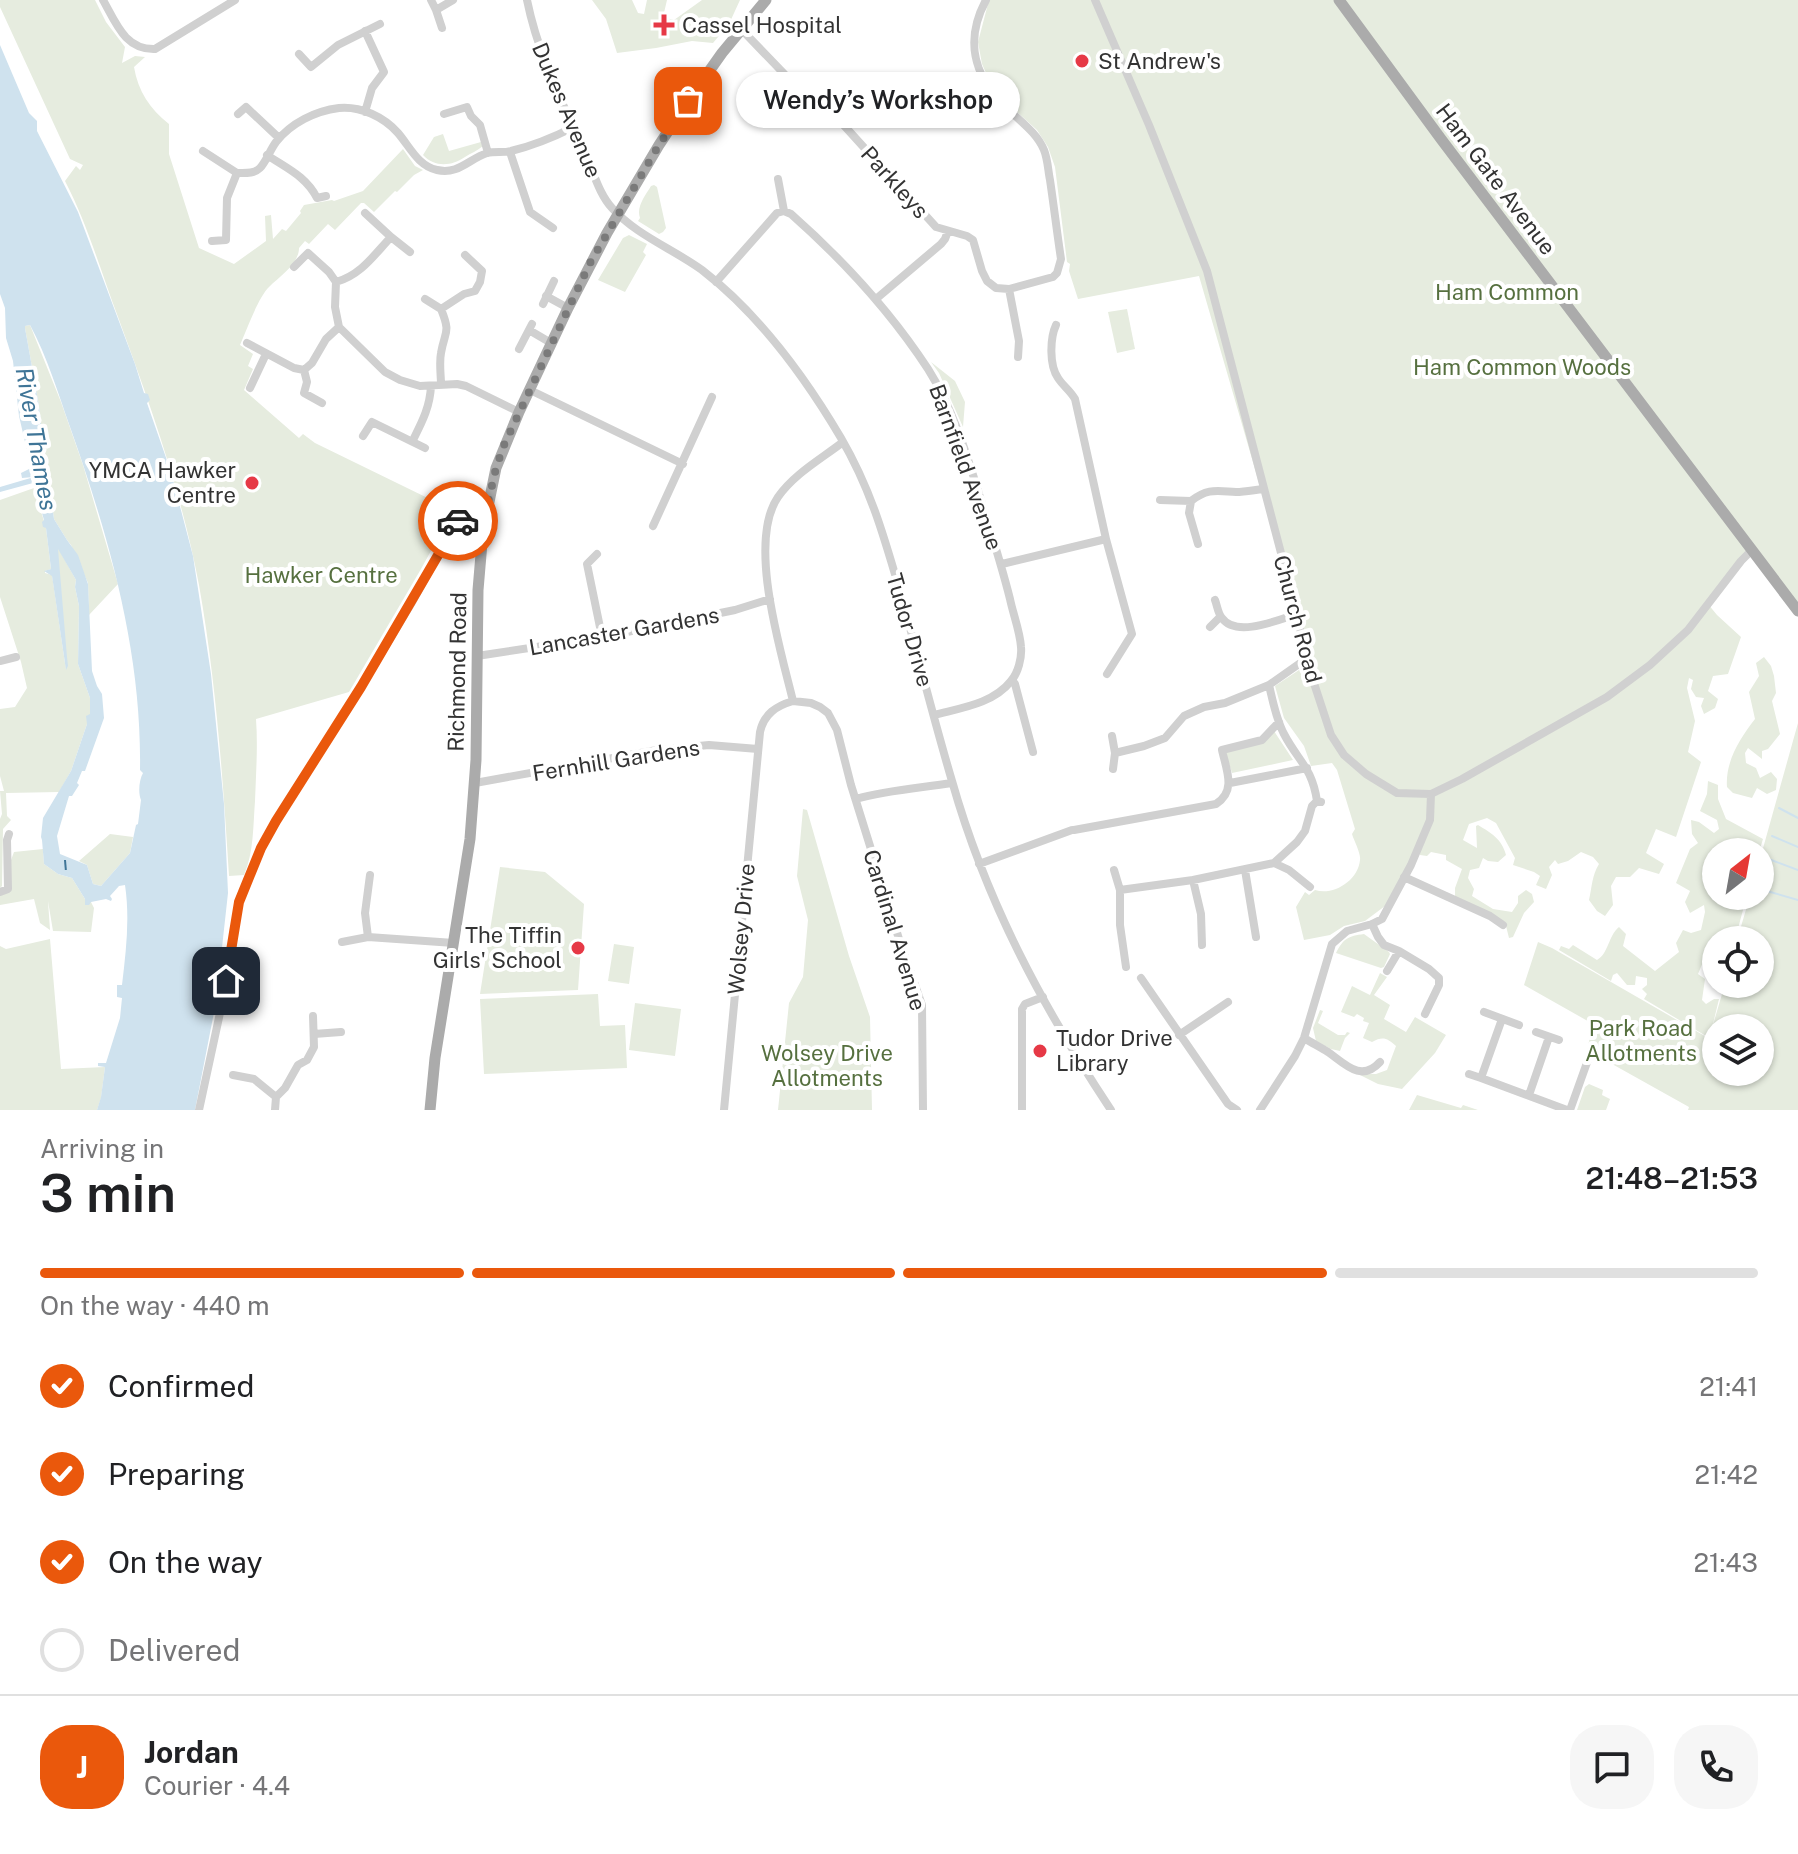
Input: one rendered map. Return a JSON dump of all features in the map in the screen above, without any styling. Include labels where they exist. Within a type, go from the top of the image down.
[{"type":"main road","name":"Richmond Road","points":[[430,1110],[475,783],[478,590],[483,531],[496,468],[519,412],[590,263],[694,92],[766,0]]},
{"type":"main road","name":"Ham Gate Avenue","points":[[1339,0],[1798,611]]},
{"type":"street","points":[[103,0],[131,44],[145,49],[155,49],[235,0]]},
{"type":"street","points":[[431,0],[442,28]]},
{"type":"street","points":[[436,10],[453,0]]},
{"type":"street","name":"Dukes Avenue","points":[[527,0],[541,51],[603,196],[618,215]]},
{"type":"street","points":[[986,0],[980,11],[973,42],[976,66],[987,87],[1036,135],[1045,153],[1061,259],[1053,277],[1009,289],[1019,341],[1018,357]]},
{"type":"street","name":"Church Road","points":[[1095,0],[1207,271],[1297,614],[1306,659],[1331,735],[1344,755],[1366,774],[1397,793],[1431,794]]},
{"type":"street","points":[[299,54],[311,67],[338,45],[380,24]]},
{"type":"street","name":"Parkleys","points":[[742,30],[793,83],[830,110],[936,227],[973,240],[987,281],[996,288],[1009,289]]},
{"type":"street","points":[[365,31],[384,72],[372,88],[365,112]]},
{"type":"street","points":[[238,114],[250,104],[279,138]]},
{"type":"street","points":[[444,114],[467,107],[480,125],[488,153]]},
{"type":"street","points":[[203,151],[237,173],[250,173],[260,168],[279,138],[308,116],[350,108],[382,119],[415,157],[433,170],[455,170],[488,153],[510,152],[574,127]]},
{"type":"street","points":[[510,152],[530,212],[553,228]]},
{"type":"street","points":[[267,155],[303,178],[318,198]]},
{"type":"street","points":[[212,241],[226,240],[227,198],[237,173]]},
{"type":"street","points":[[716,282],[777,213],[784,211],[778,179]]},
{"type":"street","name":"Barnfield Avenue","points":[[784,211],[840,258],[876,299],[930,372],[950,413],[1002,564],[1021,646],[1018,669],[1012,680],[1033,752]]},
{"type":"street","points":[[365,213],[410,252]]},
{"type":"street","name":"Tudor Drive","points":[[618,215],[716,282],[744,309],[820,404],[843,442],[877,512],[952,783],[979,864],[1002,920],[1043,997],[1111,1110]]},
{"type":"street","name":"Parkleys","points":[[876,299],[941,244],[948,231]]},
{"type":"street","points":[[336,282],[349,279],[358,272],[391,237]]},
{"type":"street","points":[[294,267],[304,250],[329,272],[336,282],[335,307],[339,327],[385,372],[420,386],[466,386],[519,412]]},
{"type":"street","points":[[441,309],[464,294],[475,291],[487,271],[465,255]]},
{"type":"street","points":[[554,281],[544,300],[568,308]]},
{"type":"street","points":[[425,299],[441,309],[448,333],[440,354],[441,385]]},
{"type":"street","points":[[1056,325],[1053,329],[1052,356],[1055,373],[1075,399],[1106,539],[1132,634],[1107,674]]},
{"type":"street","points":[[304,370],[312,363],[326,339],[339,327]]},
{"type":"street","points":[[519,349],[530,327],[551,343]]},
{"type":"street","points":[[247,343],[304,370]]},
{"type":"street","points":[[250,388],[266,354]]},
{"type":"street","points":[[304,370],[307,382],[304,393],[322,403]]},
{"type":"street","points":[[413,440],[426,415],[431,386]]},
{"type":"street","points":[[530,390],[683,464]]},
{"type":"street","points":[[653,526],[712,397]]},
{"type":"street","points":[[363,436],[377,409]]},
{"type":"street","points":[[372,422],[425,448]]},
{"type":"street","points":[[793,701],[770,599],[765,545],[769,514],[787,486],[843,442]]},
{"type":"street","points":[[1160,500],[1191,501],[1211,490],[1239,492],[1263,489]]},
{"type":"street","points":[[199,1110],[223,999],[239,902],[261,848],[383,651],[463,511],[478,499],[488,500]]},
{"type":"street","points":[[1191,501],[1189,513],[1198,544]]},
{"type":"street","points":[[1002,564],[1106,539]]},
{"type":"street","points":[[1260,1110],[1304,1038],[1332,944],[1347,931],[1382,919],[1430,820],[1431,794],[1607,697],[1650,665],[1688,630],[1752,550]]},
{"type":"street","points":[[597,554],[587,564],[602,637]]},
{"type":"street","name":"Lancaster Gardens","points":[[477,656],[602,637],[735,610],[770,599]]},
{"type":"street","points":[[1215,600],[1224,621],[1247,629],[1297,614]]},
{"type":"street","points":[[1210,627],[1220,617]]},
{"type":"street","points":[[0,661],[16,657]]},
{"type":"street","points":[[1115,753],[1165,738],[1184,716],[1269,685],[1306,659]]},
{"type":"street","points":[[934,715],[982,702],[1012,680]]},
{"type":"street","points":[[1120,890],[1193,880],[1274,863],[1305,831],[1312,806],[1320,802],[1307,768],[1285,737],[1269,685]]},
{"type":"street","name":"Wolsey Drive","points":[[724,1110],[762,724],[777,707],[793,701]]},
{"type":"street","name":"Cardinal Avenue","points":[[793,701],[811,703],[828,713],[837,730],[899,939],[922,1005],[923,1110]]},
{"type":"street","points":[[979,864],[1073,830],[1216,804],[1228,792],[1230,783],[1222,750],[1262,740],[1279,722]]},
{"type":"street","points":[[1112,736],[1115,753],[1113,769]]},
{"type":"street","name":"Fernhill Gardens","points":[[475,783],[657,750],[709,745],[758,749]]},
{"type":"street","points":[[1230,783],[1307,768]]},
{"type":"street","points":[[856,799],[882,791],[952,783]]},
{"type":"street","points":[[0,892],[8,889],[9,834]]},
{"type":"street","points":[[1274,863],[1289,870],[1310,887]]},
{"type":"street","points":[[1114,870],[1120,890],[1120,925],[1126,967]]},
{"type":"street","points":[[1245,870],[1256,937]]},
{"type":"street","points":[[368,937],[365,913],[370,875]]},
{"type":"street","points":[[1404,877],[1490,916],[1503,925]]},
{"type":"street","points":[[1193,880],[1201,914],[1202,945]]},
{"type":"street","points":[[1372,924],[1384,945],[1399,951],[1439,978],[1439,985],[1425,1014]]},
{"type":"street","points":[[342,942],[368,937],[454,943]]},
{"type":"street","points":[[1387,971],[1399,951]]},
{"type":"street","points":[[1141,978],[1228,1104],[1237,1110]]},
{"type":"street","points":[[1022,1110],[1022,1009],[1025,1004],[1043,997]]},
{"type":"street","points":[[1179,1035],[1228,1002]]},
{"type":"street","points":[[1484,1012],[1519,1025]]},
{"type":"street","points":[[275,1110],[276,1097],[314,1047],[313,1016]]},
{"type":"street","points":[[1481,1078],[1502,1019]]},
{"type":"street","points":[[314,1034],[341,1032]]},
{"type":"street","points":[[1529,1095],[1554,1038],[1536,1032]]},
{"type":"street","points":[[1304,1038],[1352,1069],[1367,1072],[1380,1062]]},
{"type":"street","points":[[1469,1074],[1568,1110],[1589,1057]]},
{"type":"street","points":[[233,1075],[254,1079],[276,1097]]},
{"type":"green space","name":"Hawker Centre","points":[[0,0],[95,0],[106,22],[125,47],[122,63],[135,56],[145,57],[134,67],[138,84],[156,112],[169,124],[169,154],[199,248],[234,264],[266,241],[265,216],[271,215],[273,239],[282,229],[286,231],[304,205],[334,201],[363,191],[403,149],[415,166],[423,170],[374,212],[361,203],[335,230],[328,224],[309,244],[305,241],[292,264],[261,298],[240,345],[253,354],[248,366],[253,369],[244,390],[299,438],[303,434],[315,443],[442,505],[449,518],[349,692],[256,719],[253,829],[250,857],[244,875],[229,876],[210,657],[192,551],[174,483],[93,248],[65,181],[76,166],[80,170],[83,165],[70,159],[0,7]]},
{"type":"green space","name":"Cassel Hospital","points":[[592,0],[632,0],[638,13],[644,14],[647,0],[667,0],[663,17],[674,20],[702,0],[740,0],[729,24],[713,43],[692,41],[617,53],[606,19]]},
{"type":"green space","name":"Ham Common Woods","points":[[989,0],[1798,0],[1798,606],[1752,550],[1708,604],[1741,637],[1728,674],[1713,676],[1708,691],[1718,699],[1715,708],[1704,714],[1701,706],[1704,698],[1696,697],[1691,689],[1693,680],[1689,678],[1687,688],[1695,721],[1688,752],[1701,762],[1676,837],[1656,829],[1646,853],[1664,864],[1659,874],[1639,868],[1630,877],[1616,877],[1611,886],[1613,905],[1605,916],[1589,900],[1599,864],[1593,857],[1581,852],[1568,861],[1558,864],[1555,860],[1549,867],[1552,875],[1546,889],[1536,885],[1540,876],[1513,865],[1515,858],[1496,823],[1487,818],[1469,824],[1463,840],[1477,848],[1478,825],[1499,841],[1506,855],[1498,862],[1483,858],[1479,868],[1470,870],[1468,878],[1474,889],[1472,896],[1493,909],[1512,912],[1518,903],[1518,896],[1526,890],[1532,894],[1534,902],[1524,913],[1513,937],[1509,938],[1505,922],[1455,897],[1462,869],[1446,860],[1446,855],[1431,852],[1427,856],[1420,853],[1385,906],[1365,921],[1344,926],[1330,935],[1304,940],[1296,907],[1305,892],[1309,895],[1315,890],[1329,891],[1344,885],[1355,874],[1360,857],[1337,770],[1332,763],[1311,766],[1304,746],[1284,718],[1275,686],[1308,664],[1297,614],[1199,276],[1078,299],[1067,262],[1055,167],[1048,147],[1037,130],[991,84],[982,64],[978,42]]},
{"type":"green space","points":[[443,134],[449,151],[481,142],[483,146],[455,162],[438,164],[423,155],[434,137]]},
{"type":"green space","points":[[654,185],[666,228],[659,234],[638,221],[642,202]]},
{"type":"green space","points":[[629,235],[647,244],[643,252],[646,255],[625,292],[598,280],[623,238]]},
{"type":"green space","points":[[1127,309],[1135,349],[1117,353],[1108,312]]},
{"type":"green space","points":[[30,325],[83,465],[118,584],[89,615],[88,583],[71,545],[54,519],[46,485],[39,406],[25,328]]},
{"type":"green space","points":[[931,362],[955,381],[965,402],[963,427],[939,373]]},
{"type":"green space","points":[[34,488],[46,528],[51,569],[45,573],[52,575],[66,670],[57,546],[76,580],[78,664],[90,698],[90,715],[87,716],[71,771],[59,792],[6,793],[7,816],[11,820],[3,829],[0,888],[0,791],[4,791],[0,776],[0,709],[15,707],[27,688],[0,597],[0,500]]},
{"type":"green space","points":[[1764,657],[1774,676],[1776,693],[1772,701],[1780,734],[1768,749],[1762,751],[1762,759],[1748,748],[1746,763],[1756,768],[1760,778],[1771,772],[1777,779],[1776,790],[1767,794],[1757,788],[1752,798],[1733,793],[1727,787],[1727,778],[1735,751],[1755,719],[1749,692],[1759,676],[1756,663]]},
{"type":"green space","name":"Park Road Allotments","points":[[1798,723],[1798,1110],[1688,1110],[1689,1107],[1587,1050],[1593,1024],[1524,985],[1538,942],[1702,1034],[1702,1086],[1774,1086],[1774,1014],[1716,1014],[1721,998],[1774,998],[1774,926],[1741,926],[1746,910],[1774,910],[1774,838],[1766,838]]},
{"type":"green space","points":[[1274,731],[1293,760],[1232,773],[1225,751]]},
{"type":"green space","points":[[1708,781],[1718,785],[1718,799],[1726,819],[1761,838],[1702,838],[1702,906],[1690,913],[1685,902],[1690,891],[1676,883],[1690,849],[1698,843],[1692,834],[1691,820],[1714,833],[1719,829],[1717,820],[1700,811]]},
{"type":"green space","name":"Wolsey Drive Allotments","points":[[803,809],[807,810],[870,1017],[872,1110],[778,1110],[789,1003],[803,977],[808,920],[797,876]]},
{"type":"green space","points":[[110,834],[133,837],[130,853],[101,886],[93,884],[87,865],[79,861]]},
{"type":"green space","points":[[43,849],[44,864],[58,874],[72,878],[85,899],[91,902],[94,908],[91,932],[53,931],[48,901],[50,930],[40,923],[34,899],[0,905],[0,894],[10,889],[14,852]]},
{"type":"green space","points":[[500,867],[545,872],[584,904],[578,990],[480,994]]},
{"type":"green space","points":[[1705,910],[1743,910],[1739,926],[1702,926],[1702,964],[1698,974],[1702,977],[1702,1000],[1706,1004],[1719,999],[1715,1014],[1702,1014],[1702,1034],[1644,999],[1647,994],[1642,989],[1647,985],[1647,978],[1636,976],[1635,985],[1627,985],[1617,973],[1611,981],[1559,950],[1561,946],[1569,949],[1573,945],[1597,960],[1619,927],[1626,934],[1623,946],[1655,971],[1679,952],[1676,943],[1683,930],[1691,933],[1701,930]]},
{"type":"green space","points":[[1364,934],[1389,952],[1384,967],[1336,953],[1347,939]]},
{"type":"green space","points":[[50,939],[61,1069],[105,1067],[101,1098],[97,1110],[0,1110],[0,946],[6,949]]},
{"type":"green space","points":[[614,944],[634,947],[629,984],[608,981]]},
{"type":"green space","points":[[1380,973],[1387,977],[1374,995],[1390,1005],[1384,1019],[1406,1032],[1415,1017],[1446,1035],[1435,1053],[1402,1089],[1378,1084],[1358,1074],[1376,1074],[1387,1070],[1396,1046],[1385,1039],[1372,1042],[1363,1038],[1369,1023],[1357,1014],[1354,1017],[1341,1012],[1352,986],[1370,995]]},
{"type":"green space","points":[[598,994],[600,1026],[625,1025],[627,1068],[484,1074],[480,999]]},
{"type":"green space","points":[[635,1003],[681,1009],[675,1056],[629,1050]]},
{"type":"green space","points":[[1320,1010],[1323,1011],[1318,1023],[1338,1035],[1350,1033],[1340,1051],[1316,1041],[1313,1028]]},
{"type":"green space","points":[[1589,1084],[1603,1090],[1602,1095],[1610,1099],[1606,1110],[1577,1110]]},
{"type":"green space","points":[[1417,1095],[1461,1108],[1463,1105],[1478,1110],[1409,1110]]},
{"type":"water","name":"River Thames","points":[[0,45],[29,113],[37,121],[37,131],[78,212],[144,393],[148,394],[150,400],[147,403],[171,472],[193,556],[211,674],[224,804],[228,893],[216,1002],[195,1110],[97,1110],[105,1067],[98,1066],[98,1063],[106,1063],[120,1018],[122,998],[117,997],[117,985],[122,985],[126,947],[125,885],[119,886],[110,896],[111,901],[106,899],[85,905],[85,899],[72,878],[58,874],[44,864],[41,837],[43,818],[71,771],[87,724],[86,716],[90,714],[90,698],[78,664],[76,580],[58,549],[66,670],[52,576],[44,571],[51,569],[46,528],[43,527],[44,520],[33,483],[0,492],[0,487],[34,477],[22,478],[21,473],[31,468],[19,416],[13,361],[6,338],[5,308],[0,294]],"holes":[[[30,325],[57,388],[98,510],[120,596],[135,682],[140,770],[143,773],[139,786],[138,824],[130,853],[101,886],[93,884],[87,865],[60,854],[57,836],[69,796],[79,785],[77,783],[82,771],[85,771],[104,718],[102,694],[92,671],[88,584],[78,555],[54,519],[46,485],[39,406],[25,326]]]},
{"type":"waterway","points":[[1779,808],[1798,818]]},
{"type":"waterway","points":[[1772,836],[1798,847]]},
{"type":"waterway","points":[[1774,861],[1798,870]]},
{"type":"waterway","points":[[1774,893],[1798,900]]},
{"type":"ferry route","points":[[65,860],[66,872]]},
{"type":"way so far","points":[[458,521],[472,502],[488,503],[504,445],[579,286],[688,101]]},
{"type":"place","name":"Cassel Hospital","points":[[664,25]]},
{"type":"place","name":"St Andrew's","points":[[1082,61]]},
{"type":"place","name":"Wendy’s Workshop","points":[[688,101]]},
{"type":"place","name":"YMCA Hawker Centre","points":[[252,483]]},
{"type":"place","name":"The Tiffin Girls' School","points":[[578,948]]},
{"type":"place","name":"Tudor Drive Library","points":[[1040,1051]]},
{"type":"route","points":[[226,981],[239,902],[261,848],[361,687],[458,521]]},
{"type":"park label","name":"Ham Common","points":[[1507,292]]}]
